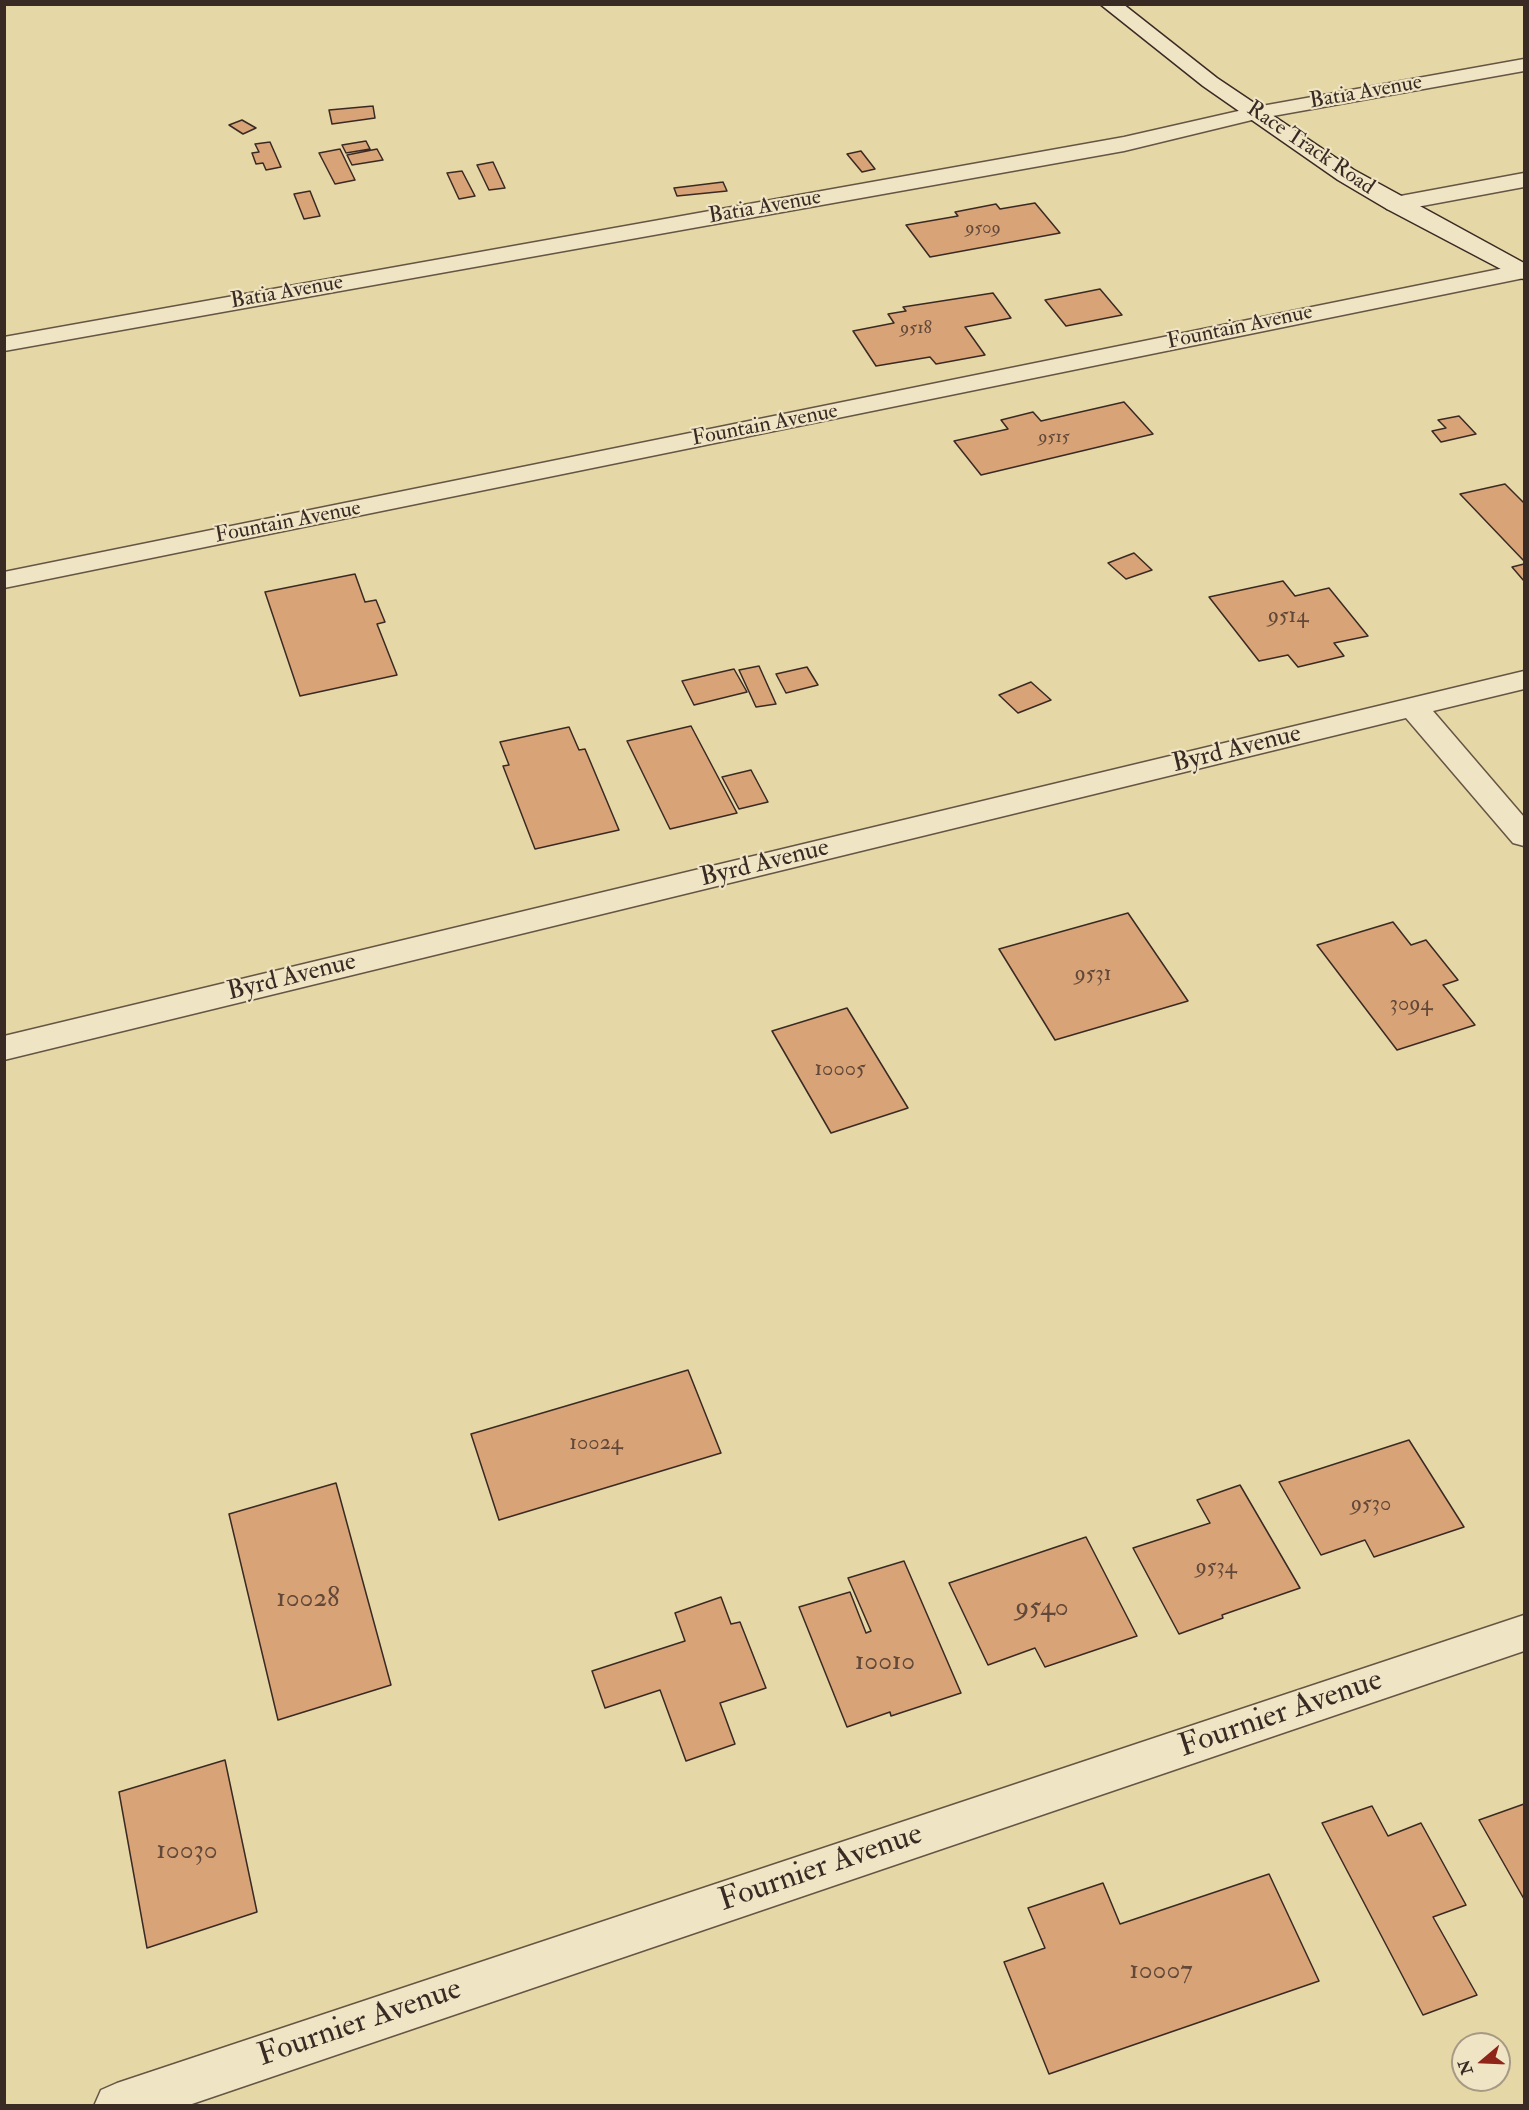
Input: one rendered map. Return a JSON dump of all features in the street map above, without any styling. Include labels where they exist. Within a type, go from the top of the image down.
[{"type":"street","name":"Race Track Road","points":[[1110,4],[1210,82],[1346,175],[1395,204],[1524,272]]},
{"type":"street","name":"Batia Avenue","points":[[4,344],[1124,144],[1256,113],[1524,64]]},
{"type":"street","points":[[1395,204],[1524,180]]},
{"type":"street","name":"Fountain Avenue","points":[[4,580],[1524,272]]},
{"type":"street","name":"Byrd Avenue","points":[[4,1048],[1524,680]]},
{"type":"street","points":[[1413,707],[1524,836]]},
{"type":"street","name":"Fournier Avenue","points":[[117,2106],[1524,1633]]},
{"type":"building","points":[[373,106],[375,118],[332,124],[329,110]]},
{"type":"building","points":[[242,120],[256,128],[243,134],[229,125]]},
{"type":"building","points":[[366,141],[370,149],[346,153],[342,145]]},
{"type":"building","points":[[270,142],[281,167],[266,170],[263,163],[256,164],[252,153],[259,152],[255,144]]},
{"type":"building","points":[[340,149],[355,180],[335,184],[319,153]]},
{"type":"building","points":[[377,149],[383,160],[352,165],[347,155]]},
{"type":"building","points":[[861,151],[875,169],[862,172],[847,154]]},
{"type":"building","points":[[493,162],[505,188],[489,190],[477,165]]},
{"type":"building","points":[[462,171],[475,196],[459,199],[447,173]]},
{"type":"building","points":[[723,182],[727,191],[677,196],[674,188]]},
{"type":"building","points":[[310,191],[320,216],[304,219],[294,194]]},
{"type":"building","points":[[1035,203],[1060,233],[930,257],[906,225],[958,216],[955,212],[996,204],[1000,209]]},
{"type":"building","points":[[1100,289],[1122,315],[1066,326],[1045,300]]},
{"type":"building","points":[[993,293],[1011,318],[965,327],[985,355],[936,364],[930,357],[876,366],[853,331],[894,323],[888,314],[906,311],[903,307]]},
{"type":"building","points":[[1124,402],[1153,434],[981,475],[954,441],[1008,429],[1001,420],[1033,412],[1041,421]]},
{"type":"building","points":[[1459,416],[1476,434],[1441,442],[1432,431],[1446,428],[1438,420]]},
{"type":"building","points":[[1505,484],[1524,503],[1524,561],[1460,494]]},
{"type":"building","points":[[1134,553],[1152,570],[1126,579],[1108,563]]},
{"type":"building","points":[[1524,564],[1524,581],[1512,567]]},
{"type":"building","points":[[355,574],[365,602],[376,600],[385,622],[377,624],[397,675],[300,696],[265,592]]},
{"type":"building","points":[[1283,581],[1295,596],[1329,588],[1368,636],[1334,643],[1344,656],[1298,667],[1288,655],[1259,661],[1209,597]]},
{"type":"building","points":[[759,666],[776,704],[756,707],[739,670]]},
{"type":"building","points":[[807,667],[818,685],[786,693],[776,674]]},
{"type":"building","points":[[734,669],[747,692],[694,705],[682,681]]},
{"type":"building","points":[[1031,682],[1051,700],[1018,713],[999,695]]},
{"type":"building","points":[[691,726],[737,813],[670,829],[627,741]]},
{"type":"building","points":[[569,727],[579,750],[585,749],[619,830],[535,849],[503,766],[509,765],[500,742]]},
{"type":"building","points":[[751,770],[768,802],[739,809],[722,777]]},
{"type":"building","points":[[1128,913],[1188,1001],[1055,1040],[999,949]]},
{"type":"building","points":[[1393,922],[1411,945],[1426,940],[1458,980],[1443,985],[1475,1025],[1397,1050],[1317,945]]},
{"type":"building","points":[[847,1008],[908,1108],[831,1133],[772,1031]]},
{"type":"building","points":[[688,1370],[721,1453],[499,1520],[471,1434]]},
{"type":"building","points":[[1409,1440],[1464,1527],[1374,1557],[1365,1540],[1321,1555],[1279,1482]]},
{"type":"building","points":[[336,1483],[391,1685],[278,1720],[229,1514]]},
{"type":"building","points":[[1240,1485],[1300,1588],[1222,1615],[1223,1618],[1179,1634],[1133,1548],[1210,1523],[1197,1500]]},
{"type":"building","points":[[1086,1537],[1137,1636],[1045,1667],[1035,1648],[988,1665],[949,1583]]},
{"type":"building","points":[[904,1561],[961,1693],[891,1716],[890,1712],[847,1727],[799,1607],[850,1592],[866,1633],[871,1631],[848,1578]]},
{"type":"building","points":[[721,1597],[731,1624],[740,1622],[766,1688],[720,1703],[735,1744],[686,1761],[660,1690],[605,1708],[592,1671],[685,1641],[675,1613]]},
{"type":"building","points":[[225,1760],[257,1912],[147,1948],[119,1792]]},
{"type":"building","points":[[1524,1804],[1524,1899],[1479,1820]]},
{"type":"building","points":[[1372,1806],[1388,1836],[1421,1823],[1466,1905],[1433,1917],[1477,1995],[1423,2015],[1322,1823]]},
{"type":"building","points":[[1269,1874],[1319,1981],[1049,2074],[1004,1962],[1045,1948],[1028,1908],[1103,1883],[1120,1924]]}]
